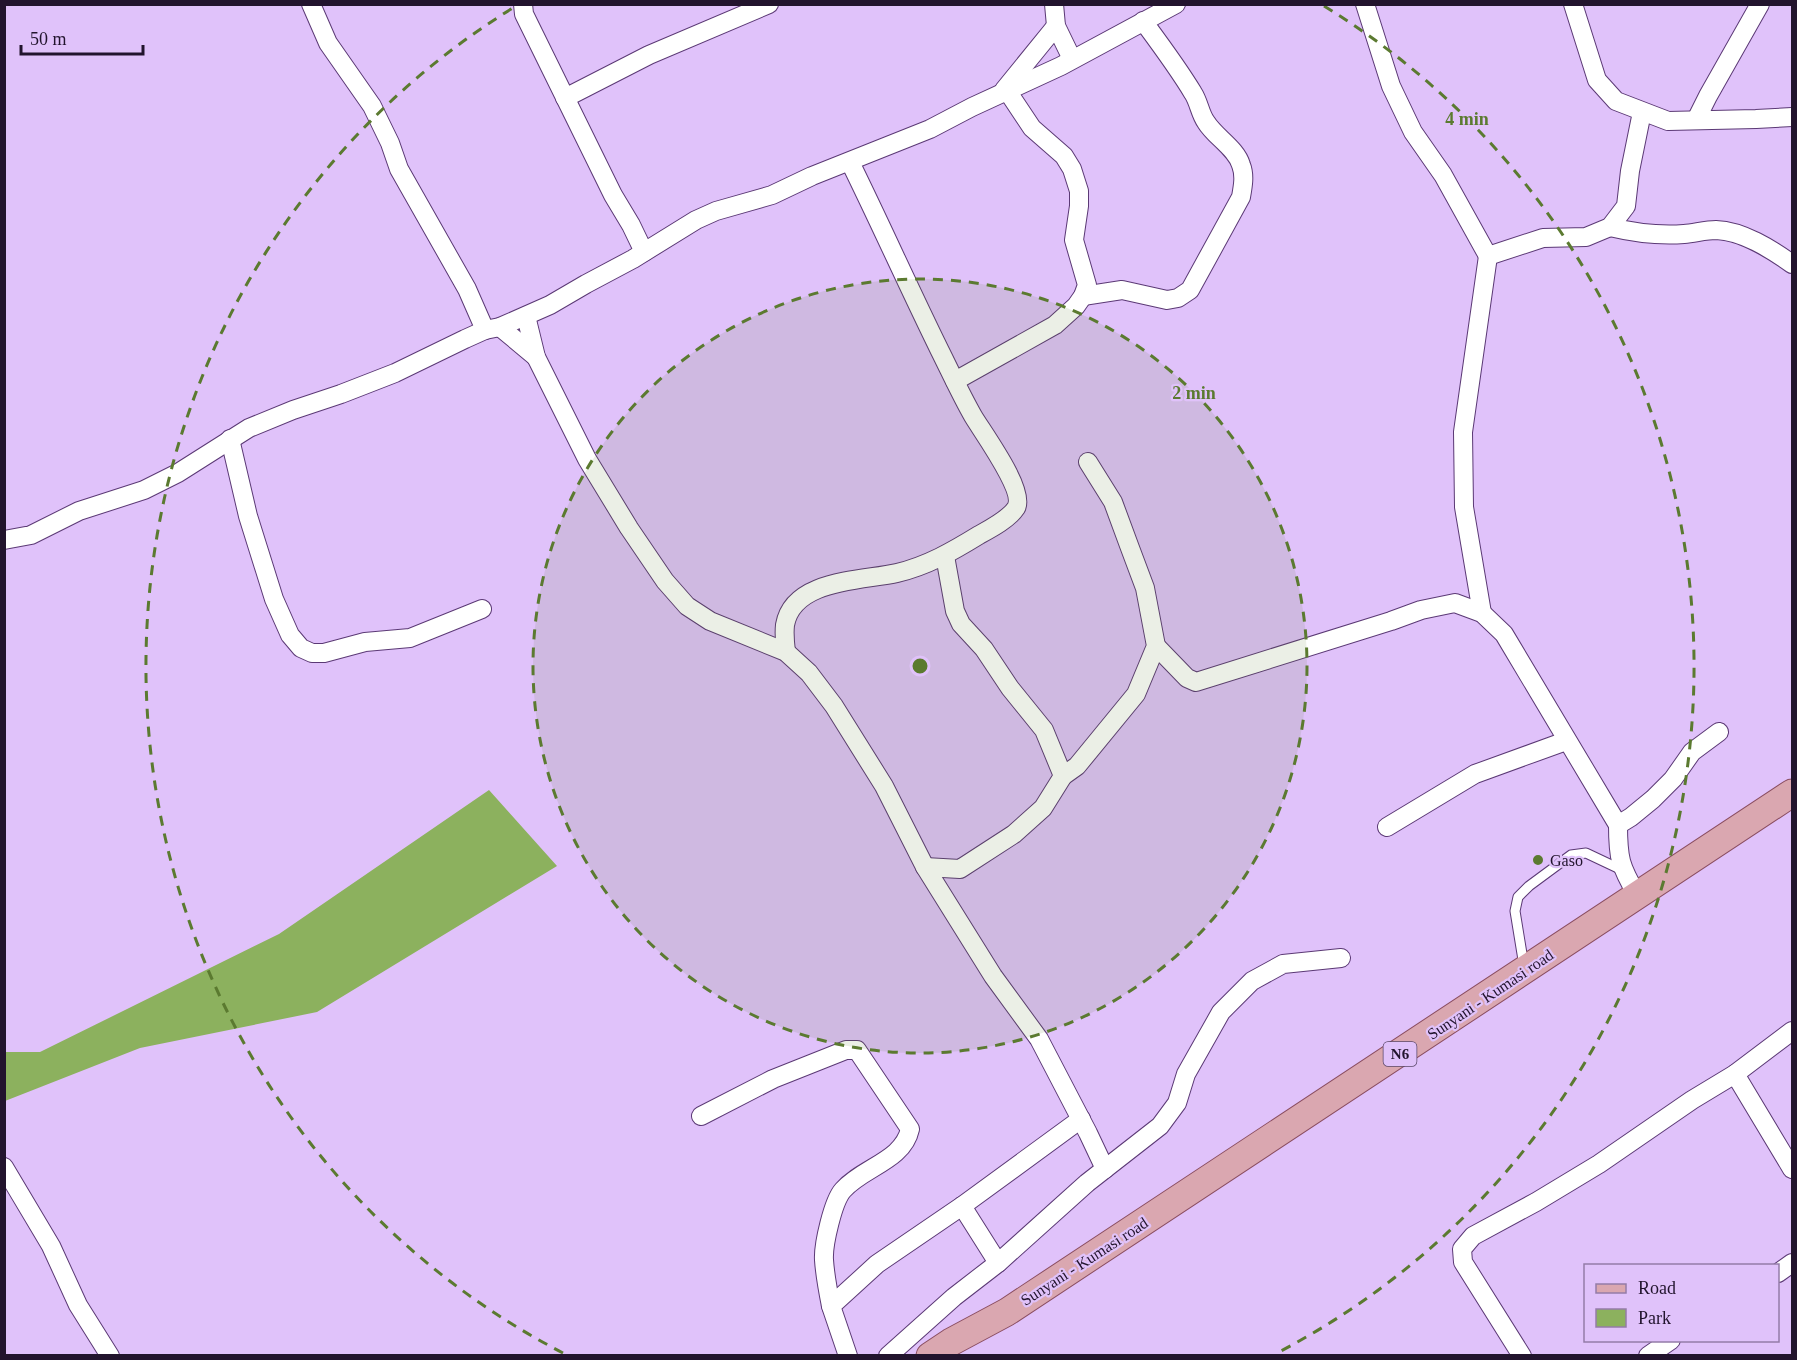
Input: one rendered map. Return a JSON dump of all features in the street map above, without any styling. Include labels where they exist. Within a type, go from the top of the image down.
[{"type":"main road","name":"Sunyani - Kumasi road","points":[[1007,1312],[1525,972],[1792,793]]},
{"type":"main road","name":"N6","points":[[930,1356],[1007,1312]]},
{"type":"main road","name":"N6","points":[[958,1356],[1007,1312]]},
{"type":"street","points":[[311,4],[328,43],[372,106],[390,143],[399,169],[467,289],[492,328],[536,357]]},
{"type":"street","points":[[523,4],[524,14],[644,252]]},
{"type":"street","points":[[565,98],[649,55],[769,4]]},
{"type":"street","points":[[1054,4],[1056,26],[1072,59]]},
{"type":"street","points":[[4,540],[31,535],[79,511],[144,490],[178,473],[249,428],[395,373],[492,328],[526,316],[550,305],[706,215],[772,195],[930,129],[1072,59],[1176,4]]},
{"type":"street","points":[[1365,4],[1391,86],[1413,132],[1443,175],[1465,219],[1488,256],[1463,432],[1464,507],[1482,613]]},
{"type":"street","points":[[1573,4],[1597,80],[1616,101],[1668,121],[1792,117]]},
{"type":"street","points":[[1696,120],[1707,96],[1760,4]]},
{"type":"street","points":[[1083,296],[1122,290],[1167,300],[1178,298],[1190,290],[1241,196],[1244,180],[1241,164],[1236,155],[1215,135],[1204,120],[1200,104],[1186,81],[1143,21]]},
{"type":"street","points":[[1004,93],[1056,26]]},
{"type":"street","points":[[955,381],[1055,325],[1076,306],[1087,285],[1074,240],[1079,191],[1072,169],[1064,156],[1032,128],[1004,93]]},
{"type":"street","points":[[1488,256],[1542,238],[1586,237],[1610,227],[1626,206],[1630,171],[1642,112]]},
{"type":"street","points":[[786,652],[785,625],[789,614],[796,603],[811,592],[836,582],[904,571],[945,556],[988,531],[1014,512],[1018,504],[1007,472],[971,413],[908,287],[850,162]]},
{"type":"street","points":[[1610,227],[1644,235],[1717,230],[1738,235],[1771,249],[1792,264]]},
{"type":"street","points":[[526,316],[536,357],[587,459],[665,582],[687,606],[710,621],[786,652],[809,673],[834,706],[884,786],[925,867],[993,976],[1038,1039],[1081,1119],[1105,1170]]},
{"type":"street","points":[[230,439],[248,516],[274,599],[290,635],[302,648],[312,653],[324,653],[365,642],[410,638],[482,609]]},
{"type":"street","points":[[1088,462],[1113,502],[1145,588],[1156,646],[1187,678],[1196,682],[1421,610],[1455,603],[1482,613],[1504,634],[1618,825],[1618,851],[1622,870],[1637,895]]},
{"type":"street","points":[[945,556],[955,611],[961,624],[984,650],[1010,688],[1044,730],[1063,776]]},
{"type":"street","points":[[925,867],[960,869],[1014,834],[1043,808],[1063,776],[1077,766],[1136,694],[1156,646]]},
{"type":"street","points":[[1618,825],[1653,799],[1674,779],[1692,752],[1719,732]]},
{"type":"street","points":[[1387,827],[1475,774],[1566,741]]},
{"type":"street","points":[[888,1356],[954,1297],[998,1263],[1105,1170],[1160,1126],[1177,1103],[1186,1074],[1221,1012],[1251,981],[1283,964],[1341,958]]},
{"type":"street","points":[[1522,1356],[1463,1262],[1462,1249],[1473,1236],[1599,1164],[1692,1100],[1735,1074],[1792,1031]]},
{"type":"street","points":[[701,1116],[773,1078],[846,1050],[857,1050],[910,1129],[908,1139],[900,1149],[843,1189],[834,1205],[824,1258],[831,1306],[848,1356]]},
{"type":"street","points":[[1735,1074],[1792,1169]]},
{"type":"street","points":[[831,1306],[877,1264],[962,1206],[1081,1119]]},
{"type":"street","points":[[4,1167],[51,1246],[78,1305],[110,1356]]},
{"type":"street","points":[[962,1206],[998,1263]]},
{"type":"street","points":[[1779,1272],[1792,1263]]},
{"type":"street","points":[[1648,1356],[1669,1342]]},
{"type":"lane","points":[[1525,972],[1515,911],[1518,897],[1571,855],[1586,853],[1622,870]]},
{"type":"green space","points":[[489,790],[557,866],[317,1012],[140,1048],[5,1101],[5,1052],[40,1052],[279,934]]},
{"type":"place","name":"Gaso","points":[[1538,860]]}]
